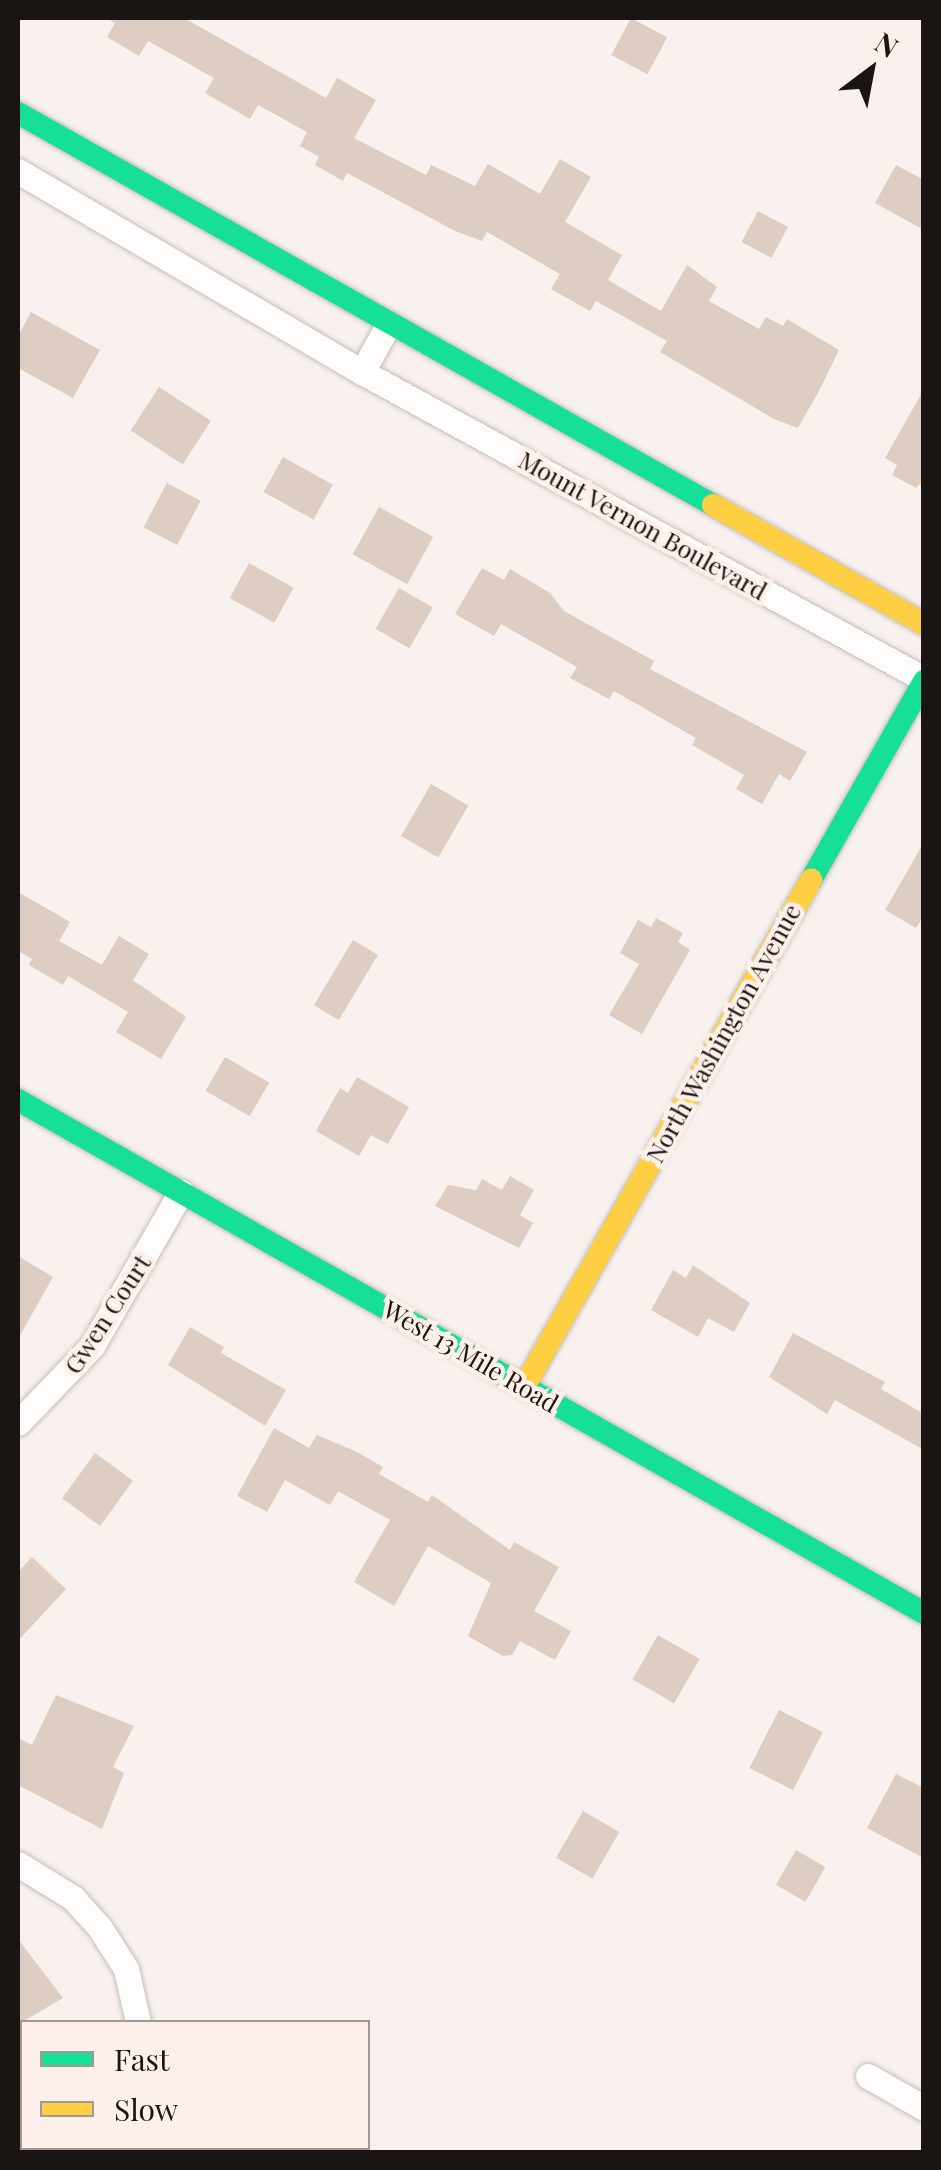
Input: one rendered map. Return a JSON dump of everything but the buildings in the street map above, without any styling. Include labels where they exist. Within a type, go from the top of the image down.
[{"type":"street","name":"Mount Vernon Boulevard","points":[[18,112],[387,326],[924,624]]},
{"type":"street","name":"Mount Vernon Boulevard","points":[[18,172],[362,372],[924,680]]},
{"type":"street","points":[[362,372],[387,326]]},
{"type":"street","name":"North Washington Avenue","points":[[524,1387],[924,680]]},
{"type":"street","name":"West 13 Mile Road","points":[[18,1100],[924,1613]]},
{"type":"street","name":"Gwen Court","points":[[18,1424],[92,1346],[181,1192]]},
{"type":"street","points":[[18,1864],[73,1898],[100,1928],[126,1969],[138,2020]]},
{"type":"street","points":[[868,2076],[924,2108]]},
{"type":"traffic: fast","points":[[18,113],[713,505]]},
{"type":"traffic: fast","points":[[811,880],[924,681]]},
{"type":"traffic: fast","points":[[18,1100],[924,1613]]},
{"type":"traffic: slow","points":[[713,505],[924,624]]},
{"type":"traffic: slow","points":[[524,1387],[811,880]]}]
